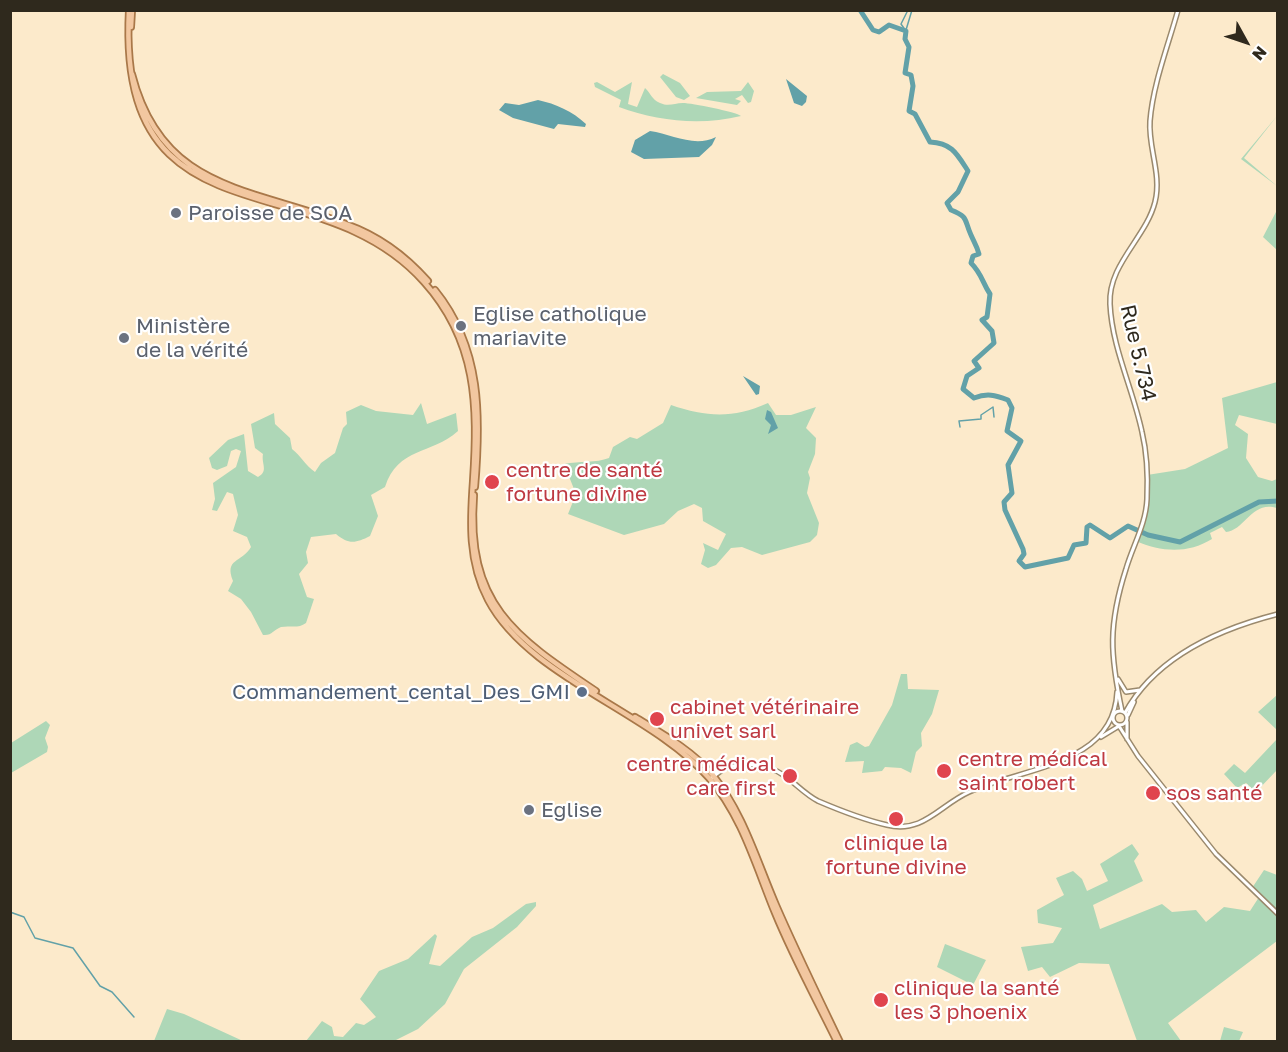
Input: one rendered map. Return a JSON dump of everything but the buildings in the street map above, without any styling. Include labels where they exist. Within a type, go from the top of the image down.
[{"type":"main road","points":[[131,10],[133,75],[150,123],[175,154],[217,182],[320,214],[370,235],[416,268],[442,299],[465,343],[477,384],[479,441],[474,531],[482,575],[493,601],[511,627],[528,643],[671,740],[706,768],[740,827],[793,955],[839,1041]]},
{"type":"main road","points":[[131,10],[130,76],[136,101],[147,126],[176,159],[216,185],[346,228],[368,238],[414,271],[439,300],[462,344],[473,384],[476,413],[470,521],[472,553],[489,603],[519,642],[670,743],[718,783],[743,826],[796,953],[839,1041]]},
{"type":"street","name":"Rue 5.734","points":[[1129,743],[1125,735],[1125,715],[1117,689],[1112,618],[1142,526],[1147,491],[1144,441],[1116,339],[1110,300],[1117,269],[1151,215],[1156,199],[1158,176],[1150,136],[1150,119],[1178,10]]},
{"type":"street","points":[[711,776],[721,770],[745,764],[776,771],[817,800],[888,825],[903,827],[923,822],[969,792],[1052,764],[1119,726],[1140,691],[1174,659],[1200,642],[1235,625],[1278,614]]},
{"type":"street","points":[[1114,666],[1122,689],[1131,692],[1140,691]]},
{"type":"street","points":[[1117,689],[1114,722],[1129,743],[1220,858],[1278,914]]},
{"type":"street","points":[[1097,738],[1114,716],[1125,715]]},
{"type":"street","points":[[706,768],[721,770]]},
{"type":"street","points":[[718,783],[721,770]]},
{"type":"green space","points":[[663,74],[680,83],[690,96],[684,100],[676,97],[660,77]]},
{"type":"green space","points":[[597,82],[615,92],[632,82],[628,104],[637,107],[645,88],[655,100],[663,104],[695,104],[741,116],[694,121],[648,116],[619,107],[621,100],[595,87],[594,83]]},
{"type":"green space","points":[[748,82],[754,91],[751,102],[748,103],[742,95],[735,99],[741,101],[737,105],[696,98],[707,92],[741,91]]},
{"type":"green space","points":[[1277,116],[1244,158],[1277,186],[1241,159]]},
{"type":"green space","points":[[1277,210],[1277,250],[1263,237]]},
{"type":"green space","points":[[1277,382],[1277,424],[1239,415],[1235,425],[1248,434],[1246,458],[1258,477],[1272,481],[1277,479],[1277,508],[1261,508],[1233,530],[1226,532],[1222,527],[1210,533],[1212,539],[1194,547],[1174,550],[1145,545],[1136,541],[1146,509],[1147,475],[1185,469],[1228,448],[1222,398]]},
{"type":"green space","points":[[421,403],[427,424],[456,413],[458,431],[448,439],[407,458],[391,474],[385,487],[371,495],[378,516],[370,536],[353,542],[336,534],[311,537],[306,552],[308,563],[299,574],[307,597],[314,599],[306,623],[281,627],[271,634],[263,635],[241,599],[228,591],[233,581],[232,564],[251,547],[247,537],[233,531],[238,515],[233,494],[227,492],[217,511],[212,510],[215,499],[213,483],[236,467],[241,451],[236,449],[231,451],[227,466],[217,470],[212,468],[209,458],[228,440],[244,434],[248,471],[258,477],[261,475],[264,470],[263,454],[255,448],[251,424],[274,413],[275,424],[290,438],[292,449],[315,472],[321,463],[335,453],[343,428],[347,424],[346,412],[361,405],[376,411],[413,415]]},
{"type":"green space","points":[[768,403],[776,415],[791,415],[816,407],[806,428],[816,438],[815,454],[808,472],[810,478],[807,493],[819,523],[817,535],[810,542],[762,555],[742,547],[731,548],[716,565],[708,568],[701,564],[705,550],[703,543],[718,550],[726,534],[703,521],[702,508],[694,504],[678,511],[664,524],[624,535],[568,514],[576,494],[564,464],[609,458],[613,447],[630,437],[637,439],[663,423],[671,405],[708,414],[731,414]]},
{"type":"green space","points":[[901,674],[907,674],[908,689],[939,690],[932,714],[921,733],[922,746],[916,752],[911,773],[901,768],[885,767],[882,771],[862,773],[864,761],[845,762],[850,745],[857,742],[865,747],[869,746],[892,705]]},
{"type":"green space","points":[[1277,695],[1277,730],[1258,712]]},
{"type":"green space","points":[[46,721],[50,725],[45,738],[47,752],[11,773],[11,743]]},
{"type":"green space","points":[[1277,739],[1277,770],[1256,792],[1246,783],[1237,788],[1224,774],[1234,764],[1245,773]]},
{"type":"green space","points":[[1132,844],[1139,854],[1134,861],[1143,881],[1093,905],[1100,929],[1162,904],[1172,912],[1196,910],[1206,922],[1224,907],[1250,911],[1261,894],[1252,888],[1264,870],[1277,875],[1277,941],[1168,1023],[1181,1041],[1137,1041],[1109,964],[1079,963],[1050,977],[1042,967],[1028,971],[1021,947],[1053,943],[1062,928],[1038,923],[1037,910],[1064,895],[1056,878],[1073,871],[1082,879],[1087,891],[1108,881],[1100,864]]},
{"type":"green space","points":[[536,902],[536,906],[517,927],[464,969],[445,1004],[418,1029],[394,1041],[306,1041],[322,1021],[332,1027],[334,1036],[343,1037],[356,1023],[364,1025],[376,1017],[360,999],[379,971],[408,959],[435,934],[437,936],[429,964],[440,966],[472,937],[493,928],[526,904]]},
{"type":"green space","points":[[945,944],[986,960],[973,985],[937,967]]},
{"type":"green space","points":[[167,1009],[184,1014],[243,1041],[154,1041]]},
{"type":"green space","points":[[1224,1027],[1243,1032],[1239,1041],[1220,1041]]},
{"type":"water","points":[[786,79],[807,96],[802,106],[794,103]]},
{"type":"water","points":[[538,100],[569,112],[581,119],[586,124],[585,127],[558,124],[554,129],[513,118],[499,110],[505,103],[519,105]]},
{"type":"water","points":[[650,131],[691,141],[716,137],[712,145],[699,157],[644,159],[631,152],[635,140]]},
{"type":"water","points":[[743,376],[760,386],[759,394],[756,395]]},
{"type":"water","points":[[767,410],[771,412],[778,428],[768,434],[771,425],[765,419]]},
{"type":"waterway","points":[[860,10],[873,30],[879,32],[889,25],[906,31],[905,39],[909,47],[905,73],[911,75],[913,86],[909,111],[915,114],[930,142],[953,150],[968,171],[958,192],[947,203],[951,210],[965,220],[978,251],[979,254],[973,256],[971,263],[990,294],[987,317],[982,320],[992,331],[994,343],[974,361],[979,368],[967,376],[963,389],[974,398],[991,395],[1008,400],[1012,408],[1007,431],[1021,441],[1008,465],[1012,493],[1004,502],[1005,510],[1023,549],[1024,554],[1019,561],[1025,567],[1068,558],[1074,545],[1086,543],[1087,527],[1090,525],[1110,538],[1128,526],[1148,535],[1180,542],[1259,502],[1278,501]]},
{"type":"waterway","points":[[906,31],[901,24],[908,10]]},
{"type":"waterway","points":[[906,30],[912,10]]},
{"type":"waterway","points":[[960,427],[959,421],[981,419],[981,415],[993,407],[994,417]]},
{"type":"waterway","points":[[10,912],[24,917],[35,938],[73,948],[100,986],[112,992],[134,1017]]},
{"type":"place","name":"Paroisse de SOA","points":[[176,213]]},
{"type":"place","name":"Eglise catholique mariavite","points":[[461,326]]},
{"type":"place","name":"Ministère de la vérité","points":[[124,338]]},
{"type":"place","name":"centre de santé fortune divine","points":[[492,482]]},
{"type":"place","name":"Commandement_cental_Des_GMI","points":[[582,692]]},
{"type":"place","name":"cabinet vétérinaire univet sarl","points":[[657,719]]},
{"type":"place","name":"centre médical saint robert","points":[[944,771]]},
{"type":"place","name":"centre médical care first","points":[[790,776]]},
{"type":"place","name":"sos santé","points":[[1153,793]]},
{"type":"place","name":"Eglise","points":[[529,810]]},
{"type":"place","name":"clinique la fortune divine","points":[[896,819]]},
{"type":"place","name":"clinique la santé les 3 phoenix","points":[[881,1000]]}]
